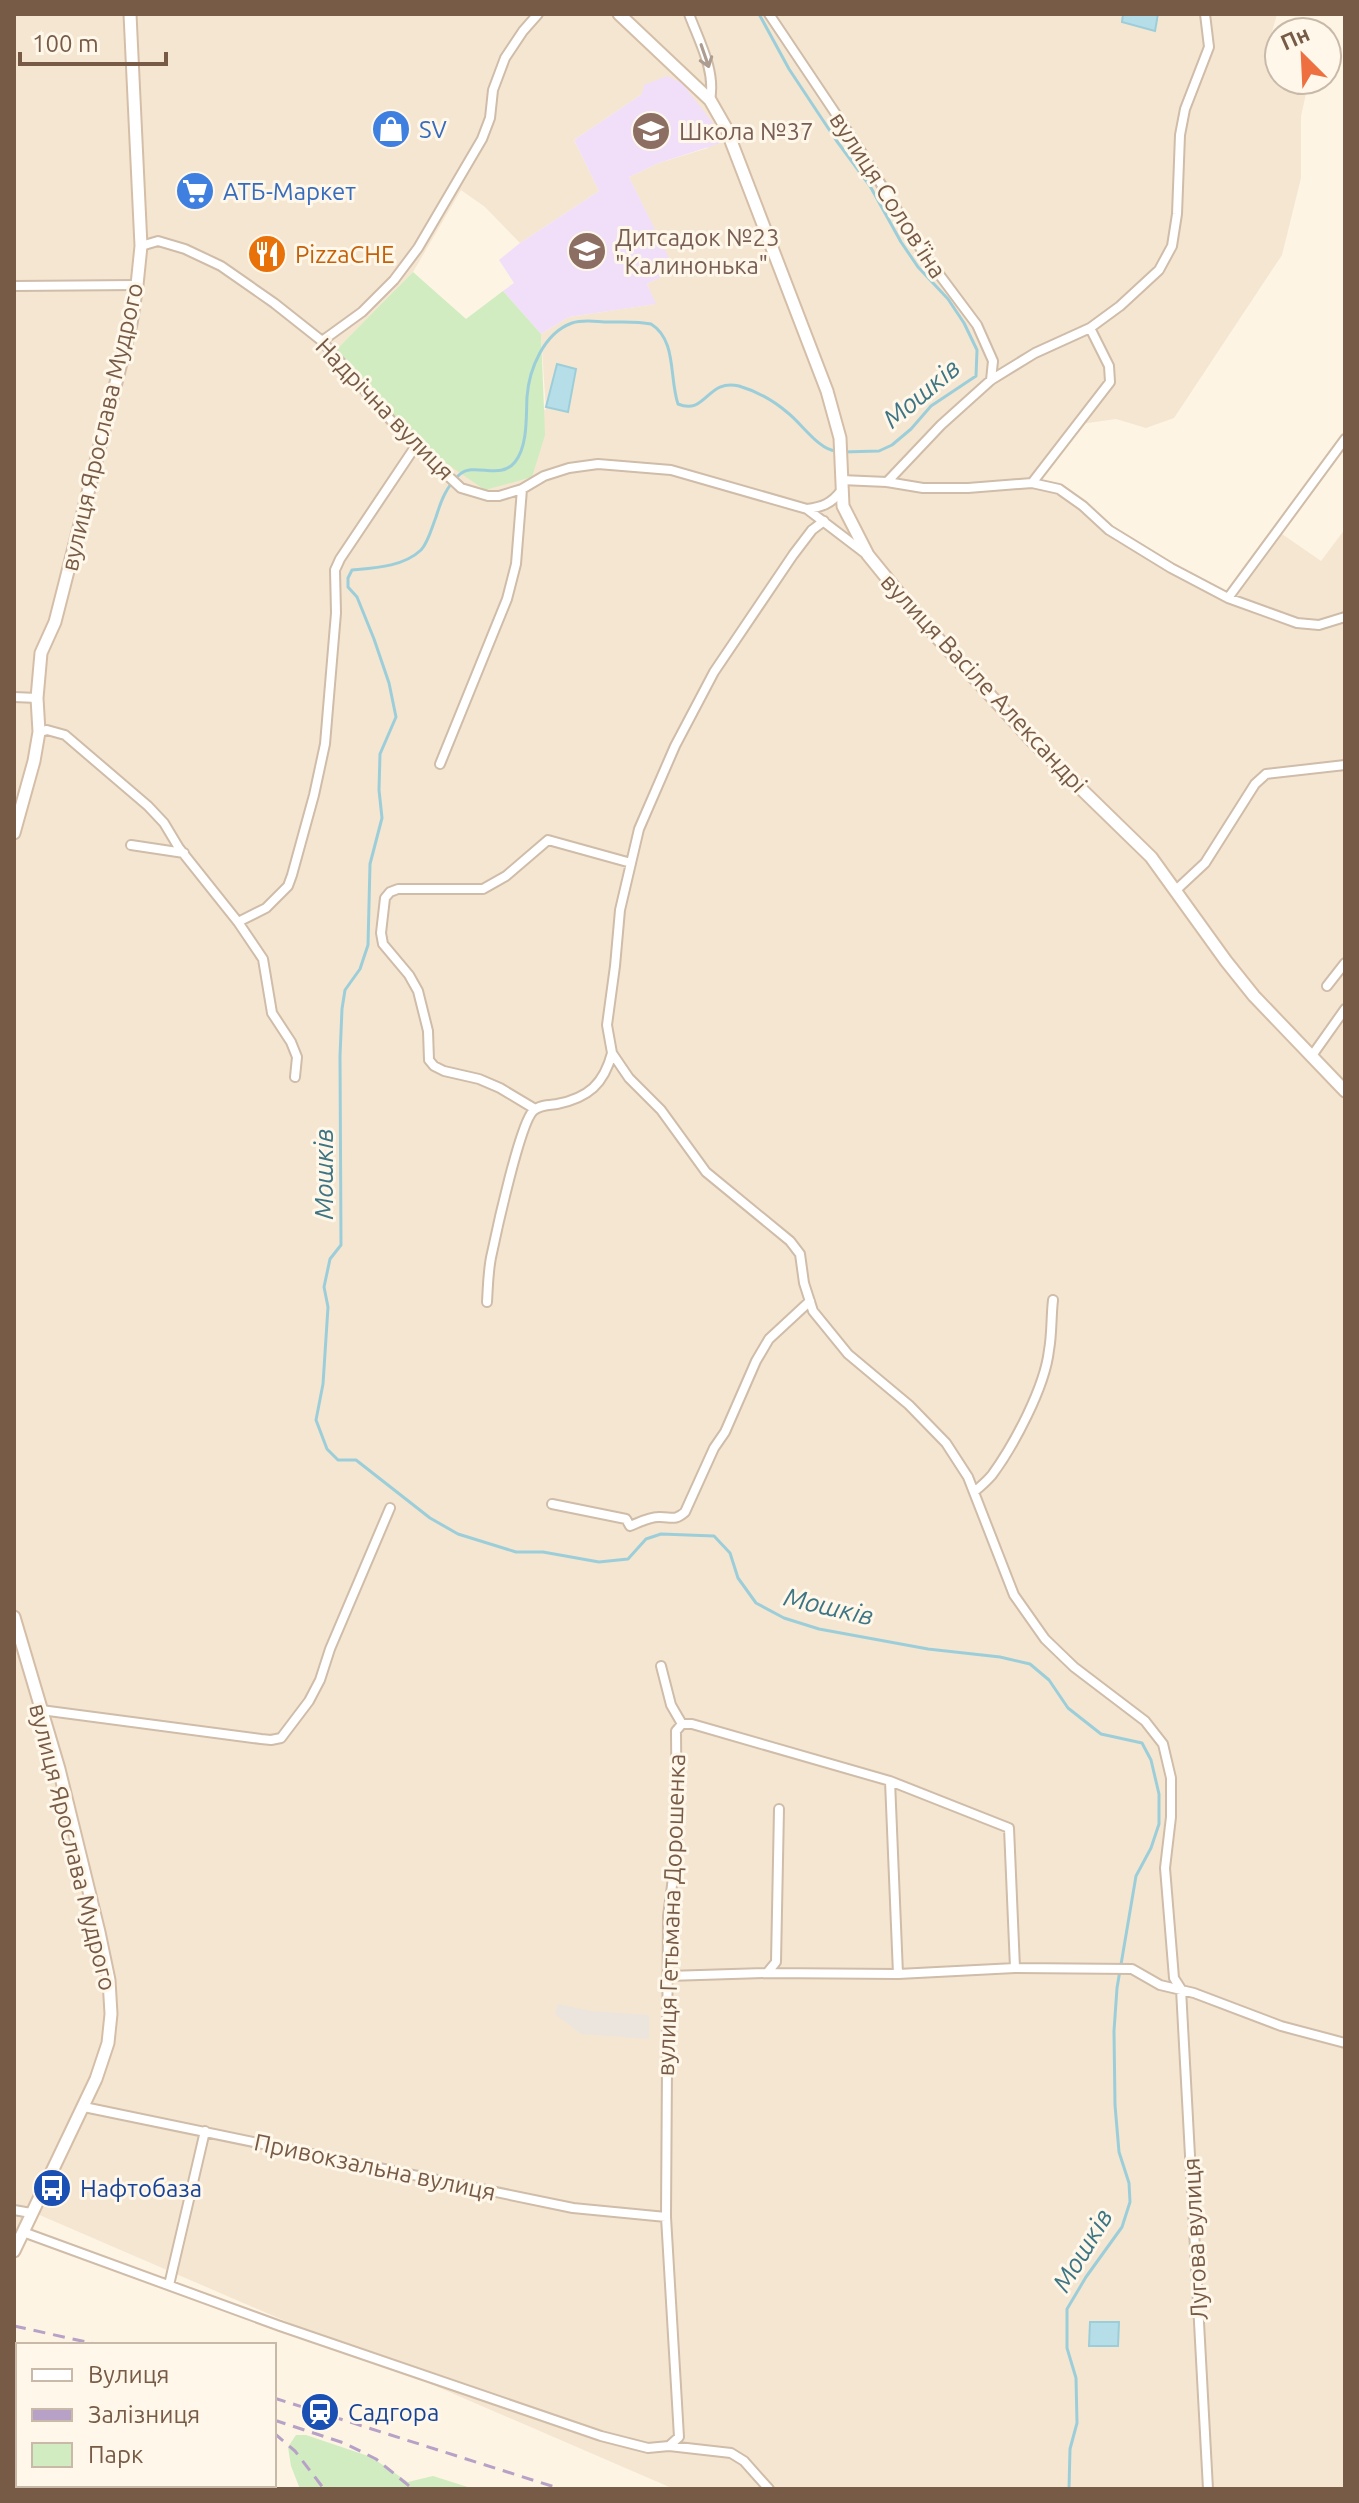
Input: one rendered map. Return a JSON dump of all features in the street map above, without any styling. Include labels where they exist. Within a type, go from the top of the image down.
[{"type":"main road","name":"вулиця Ярослава Мудрого","points":[[14,833],[39,732],[37,698],[41,653],[55,622],[101,447],[131,324],[137,285],[141,246],[130,14]]},
{"type":"main road","name":"вулиця Васіле Александрі","points":[[619,14],[710,100],[726,128],[827,391],[840,438],[841,485],[849,521],[868,555],[957,660],[1035,744],[1151,857],[1226,961],[1345,1091]]},
{"type":"main road","name":"вулиця Ярослава Мудрого","points":[[14,1617],[62,1784],[109,1980],[111,2014],[108,2043],[84,2107],[14,2251]]},
{"type":"street","points":[[322,341],[362,312],[394,280],[418,248],[482,139],[490,118],[493,90],[505,58],[538,14]]},
{"type":"street","points":[[689,14],[709,69],[713,86],[710,100]]},
{"type":"street","name":"вулиця Солов'їна","points":[[769,14],[860,150],[924,254],[977,325],[993,361],[991,380]]},
{"type":"street","points":[[887,482],[941,425],[991,380],[1035,353],[1090,328],[1120,306],[1159,270],[1172,246],[1177,214],[1180,135],[1185,109],[1209,47],[1205,14]]},
{"type":"street","name":"Надрічна вулиця","points":[[141,246],[158,241],[185,249],[221,266],[274,303],[322,341],[415,447],[461,488],[499,496],[522,489],[544,476],[598,464],[671,470],[807,509],[868,555]]},
{"type":"street","points":[[14,286],[137,285]]},
{"type":"street","points":[[1032,483],[1110,382],[1109,366],[1090,328]]},
{"type":"street","points":[[1228,598],[1345,439]]},
{"type":"street","points":[[238,922],[266,908],[288,886],[325,744],[336,613],[335,570],[415,447]]},
{"type":"street","points":[[807,509],[824,506],[834,500],[841,485],[887,482],[938,488],[1032,483],[1059,489],[1109,530],[1228,598],[1297,623],[1319,625],[1345,617]]},
{"type":"street","points":[[440,764],[507,599],[516,564],[522,489]]},
{"type":"street","points":[[824,521],[812,530],[793,555],[714,672],[675,746],[639,829],[620,910],[607,1025],[612,1053],[629,1078],[661,1110],[706,1172],[790,1241],[800,1254],[813,1311],[848,1354],[909,1405],[946,1443],[968,1477],[1014,1595],[1045,1639],[1074,1667],[1145,1721],[1163,1744],[1171,1778],[1171,1817],[1165,1868],[1174,1978],[1181,1989]]},
{"type":"street","points":[[14,697],[37,698]]},
{"type":"street","points":[[39,732],[47,730],[65,735],[148,806],[238,922],[263,959],[272,1013],[297,1057],[295,1077]]},
{"type":"street","points":[[1175,891],[1205,863],[1255,784],[1266,774],[1345,765]]},
{"type":"street","points":[[612,1053],[607,1071],[596,1086],[581,1097],[535,1109],[479,1079],[434,1066],[429,1060],[428,1031],[418,991],[383,944],[381,933],[385,898],[390,892],[398,889],[483,889],[513,871],[548,840],[631,863]]},
{"type":"street","points":[[131,845],[184,853]]},
{"type":"street","points":[[1327,986],[1345,963]]},
{"type":"street","points":[[1311,1057],[1345,1009]]},
{"type":"street","points":[[487,1302],[492,1253],[510,1174],[523,1130],[535,1109]]},
{"type":"street","points":[[974,1492],[991,1478],[1043,1379],[1049,1351],[1053,1300]]},
{"type":"street","points":[[552,1504],[626,1519],[630,1526],[657,1517],[679,1517],[685,1512],[769,1339],[810,1301]]},
{"type":"street","points":[[41,1710],[261,1739],[281,1738],[309,1701],[320,1680],[330,1649],[390,1508]]},
{"type":"street","points":[[661,1666],[671,1705],[682,1724]]},
{"type":"street","name":"вулиця Гетьмана Дорошенка","points":[[669,2446],[679,2437],[666,2217],[668,1916],[677,1847],[676,1731],[682,1724],[692,1724],[890,1781],[1009,1828],[1015,1968]]},
{"type":"street","points":[[890,1781],[898,1974]]},
{"type":"street","points":[[767,1973],[776,1962],[779,1809]]},
{"type":"street","points":[[668,1976],[898,1974],[1015,1968],[1132,1969],[1160,1985],[1181,1989],[1281,2026],[1345,2043]]},
{"type":"street","name":"Лугова вулиця","points":[[1181,1989],[1208,2489]]},
{"type":"street","name":"Привокзальна вулиця","points":[[84,2107],[573,2208],[666,2217]]},
{"type":"street","points":[[169,2285],[205,2131]]},
{"type":"street","points":[[14,2210],[31,2213]]},
{"type":"street","points":[[23,2232],[280,2326],[601,2436],[648,2448],[669,2446],[731,2453],[744,2461],[769,2489]]},
{"type":"shaded area","points":[[14,14],[1123,14],[1121,17],[1159,19],[1158,14],[1277,14],[1263,16],[1263,96],[1305,96],[1301,116],[1301,178],[1282,255],[1174,418],[1146,428],[1116,419],[1074,425],[1028,480],[1066,498],[1115,541],[1232,603],[1282,534],[1321,561],[1345,529],[1345,2489],[674,2489],[35,2213],[14,2257]],"holes":[[[642,94],[708,148],[659,163],[629,177],[674,270],[647,284],[655,304],[569,317],[541,334],[546,410],[334,352],[413,272],[461,190],[485,207],[520,243],[599,191],[574,140]]]},
{"type":"shaded area","name":"Дитсадок №23 \"Калинонька\"","points":[[667,76],[682,83],[713,123],[721,143],[659,163],[629,177],[675,270],[647,284],[656,304],[569,317],[541,334],[503,291],[514,283],[499,260],[599,191],[574,140],[642,94],[644,85]]},
{"type":"shaded area","points":[[558,2004],[591,2011],[649,2015],[649,2039],[581,2034],[555,2014]]},
{"type":"shaded area","points":[[14,2346],[16,2487],[281,2489],[14,2489]]},
{"type":"green space","points":[[413,272],[466,319],[503,291],[541,334],[545,435],[532,477],[485,490],[418,444],[334,352]]},
{"type":"green space","points":[[296,2435],[306,2435],[371,2457],[408,2482],[433,2476],[474,2489],[300,2489],[288,2447]]},
{"type":"water","points":[[1123,14],[1158,14],[1155,31],[1122,22]]},
{"type":"water","points":[[557,364],[576,369],[568,412],[546,407]]},
{"type":"water","points":[[1090,2322],[1119,2322],[1118,2346],[1089,2346]]},
{"type":"waterway","name":"Мошків","points":[[759,14],[789,69],[870,186],[901,242],[918,267],[948,299],[977,350],[976,376],[931,406],[892,445],[879,451],[843,452]]},
{"type":"waterway","name":"Мошків","points":[[836,451],[823,446],[777,404],[739,386],[720,387],[695,405],[678,404],[669,349],[659,331],[651,324],[572,323],[553,335],[535,364],[528,386],[524,439],[515,462],[502,470],[472,470],[459,475],[444,494],[426,543],[414,556],[388,566],[352,570],[348,587],[357,597],[374,639],[389,683],[396,717],[380,754],[382,818],[370,864],[368,945],[360,969],[345,990],[342,1009],[341,1245],[330,1259],[324,1287],[328,1307],[323,1384],[316,1420],[327,1449],[338,1460],[356,1460],[430,1518],[458,1534],[516,1552],[543,1552],[599,1562],[628,1559],[646,1539],[661,1534],[714,1536],[730,1553],[738,1578],[756,1603],[784,1618],[819,1629],[1030,1664],[1049,1680],[1068,1708],[1101,1734],[1142,1743],[1151,1760],[1159,1794],[1159,1824],[1136,1876],[1117,1988],[1114,2031],[1119,2152],[1129,2183],[1130,2202],[1122,2227],[1067,2309],[1067,2348],[1076,2378],[1077,2423],[1070,2449],[1069,2489]]},
{"type":"railway","points":[[14,2326],[91,2343]]},
{"type":"railway","points":[[276,2399],[561,2489]]},
{"type":"railway","points":[[276,2421],[344,2443],[376,2459],[413,2489]]},
{"type":"railway","points":[[276,2435],[295,2451],[324,2489]]},
{"type":"place","name":"SV","points":[[391,129]]},
{"type":"place","name":"Школа №37","points":[[651,131]]},
{"type":"place","name":"АТБ-Маркет","points":[[195,191]]},
{"type":"place","name":"Дитсадок №23 \"Калинонька\"","points":[[587,251]]},
{"type":"place","name":"PizzaCHE","points":[[267,254]]},
{"type":"place","name":"Нафтобаза","points":[[52,2188]]},
{"type":"place","name":"Садгора","points":[[320,2412]]}]
